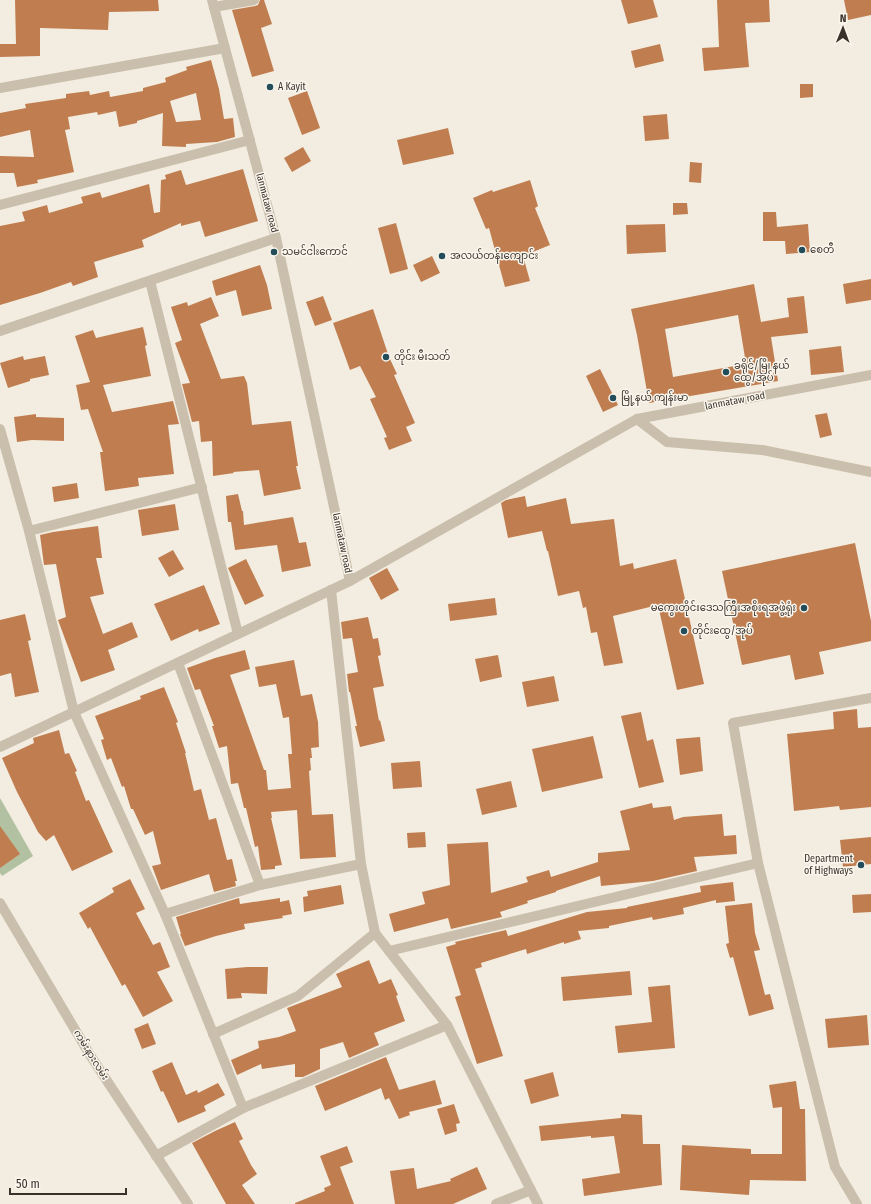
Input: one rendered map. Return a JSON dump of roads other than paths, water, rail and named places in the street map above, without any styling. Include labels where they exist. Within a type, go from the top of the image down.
[{"type":"street","points":[[213,4],[254,0]]},
{"type":"street","name":"lanmataw road","points":[[213,4],[276,238],[350,581],[637,419],[871,375]]},
{"type":"street","points":[[0,88],[225,48]]},
{"type":"street","points":[[0,205],[250,140]]},
{"type":"street","points":[[0,331],[276,238]]},
{"type":"street","points":[[150,280],[238,634]]},
{"type":"street","points":[[637,419],[667,442],[762,450],[871,472]]},
{"type":"street","points":[[0,429],[29,531],[74,712],[165,914],[244,1108]]},
{"type":"street","points":[[29,531],[202,487]]},
{"type":"street","points":[[0,747],[350,581]]},
{"type":"street","points":[[331,590],[361,864],[375,933],[448,1025],[538,1204]]},
{"type":"street","points":[[178,662],[260,885]]},
{"type":"street","points":[[857,1204],[835,1167],[758,863],[733,723],[871,698]]},
{"type":"street","points":[[389,951],[758,863]]},
{"type":"street","points":[[165,914],[260,885],[361,864]]},
{"type":"street","name":"ကမ်းနားလမ်း","points":[[0,903],[90,1055],[188,1204]]},
{"type":"street","points":[[213,1034],[298,996],[375,933]]},
{"type":"street","points":[[156,1156],[244,1108],[448,1025]]},
{"type":"street","points":[[496,1204],[531,1190]]},
{"type":"place","name":"A Kayit","points":[[270,87]]},
{"type":"place","name":"စေတီ","points":[[802,250]]},
{"type":"place","name":"သမင်ငါးကောင်","points":[[274,252]]},
{"type":"place","name":"အလယ်တန်းကျောင်း","points":[[442,256]]},
{"type":"place","name":"တိုင်း မီးသတ်","points":[[386,357]]},
{"type":"place","name":"ခရိုင်/မြို့နယ် ထွေ/အုပ်","points":[[726,372]]},
{"type":"place","name":"မြို့နယ် ကျန်းမာ","points":[[613,398]]},
{"type":"place","name":"မကွေးတိုင်းဒေသကြီးအစိုးရအဖွဲ့ရုံး","points":[[804,608]]},
{"type":"place","name":"တိုင်းထွေ/အုပ်","points":[[684,631]]},
{"type":"place","name":"Department of Highways","points":[[861,865]]}]
